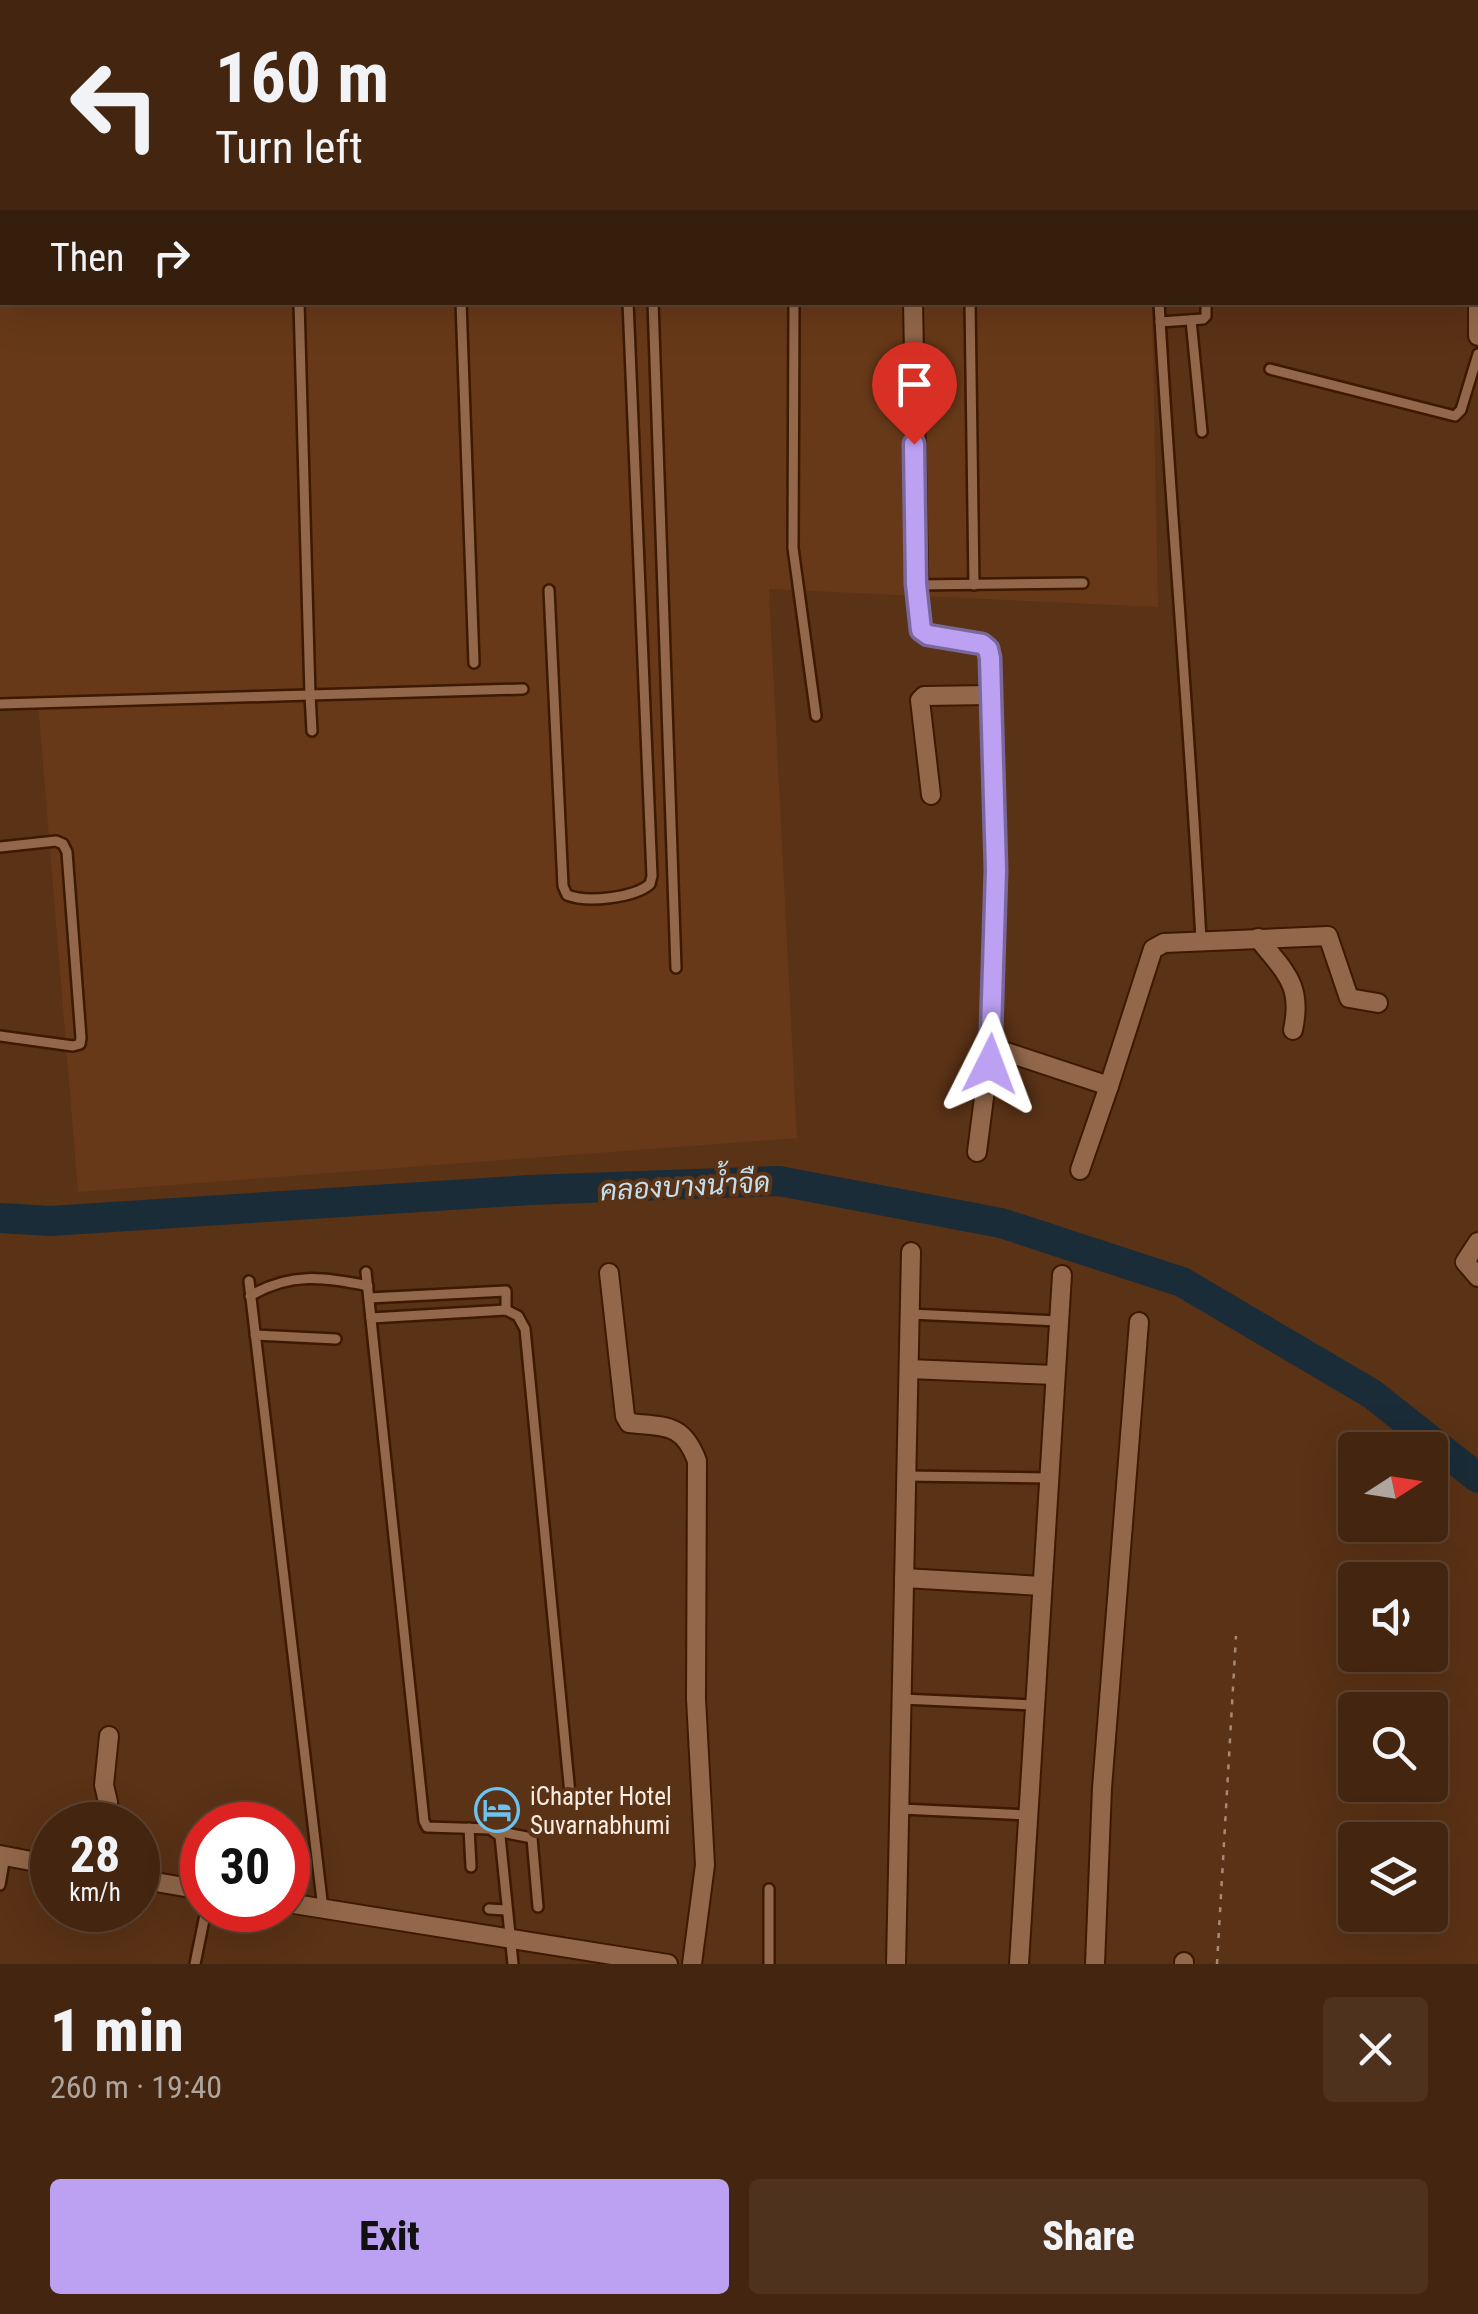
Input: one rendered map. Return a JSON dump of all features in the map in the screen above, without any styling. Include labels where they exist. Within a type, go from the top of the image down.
[{"type":"street","points":[[912,305],[916,584],[921,630],[928,635],[982,644],[988,649],[996,870],[991,1048],[978,1152]]},
{"type":"street","points":[[1478,305],[1478,336]]},
{"type":"street","points":[[931,795],[920,700],[924,696],[990,694]]},
{"type":"street","points":[[1080,1170],[1153,949],[1164,943],[1328,936],[1349,998],[1378,1003]]},
{"type":"street","points":[[1258,938],[1294,986],[1297,1013],[1293,1030]]},
{"type":"street","points":[[991,1048],[1109,1086]]},
{"type":"street","points":[[1478,1242],[1466,1262],[1478,1277]]},
{"type":"street","points":[[896,1964],[911,1252]]},
{"type":"street","points":[[610,1273],[625,1416],[630,1424],[674,1428],[690,1441],[697,1461],[696,1699],[705,1865],[692,1964]]},
{"type":"street","points":[[1018,1964],[1062,1275]]},
{"type":"street","points":[[1095,1964],[1102,1788],[1139,1322]]},
{"type":"street","points":[[909,1369],[1054,1375]]},
{"type":"street","points":[[904,1578],[1042,1586]]},
{"type":"street","points":[[107,1802],[104,1785],[109,1736]]},
{"type":"street","points":[[3,1856],[30,1861]]},
{"type":"street","points":[[310,1907],[668,1964]]},
{"type":"lane","points":[[299,305],[312,731]]},
{"type":"lane","points":[[461,305],[474,663]]},
{"type":"lane","points":[[549,590],[563,886],[566,895],[577,899],[641,892],[652,876],[628,305]]},
{"type":"lane","points":[[653,305],[676,968]]},
{"type":"lane","points":[[794,305],[793,548],[816,716]]},
{"type":"lane","points":[[970,305],[974,585]]},
{"type":"lane","points":[[1159,305],[1201,941]]},
{"type":"lane","points":[[1160,322],[1206,316],[1206,305]]},
{"type":"lane","points":[[1191,320],[1202,432]]},
{"type":"lane","points":[[1270,369],[1455,416],[1462,410],[1478,354]]},
{"type":"lane","points":[[916,584],[1083,583]]},
{"type":"lane","points":[[0,704],[523,689]]},
{"type":"lane","points":[[0,847],[56,841],[68,852],[81,1038],[80,1044],[73,1046],[0,1036]]},
{"type":"lane","points":[[366,1272],[424,1821],[427,1827],[469,1828],[532,1838],[538,1907]]},
{"type":"lane","points":[[250,1296],[283,1280],[316,1276],[368,1292],[506,1291],[506,1310]]},
{"type":"lane","points":[[249,1281],[323,1909]]},
{"type":"lane","points":[[371,1318],[506,1310],[518,1316],[524,1330],[570,1794]]},
{"type":"lane","points":[[910,1314],[1058,1321]]},
{"type":"lane","points":[[255,1335],[336,1339]]},
{"type":"lane","points":[[906,1476],[1048,1478]]},
{"type":"lane","points":[[902,1699],[1034,1705]]},
{"type":"lane","points":[[899,1810],[1028,1814]]},
{"type":"lane","points":[[469,1828],[471,1867]]},
{"type":"lane","points":[[496,1831],[500,1836],[513,1964]]},
{"type":"lane","points":[[0,1885],[3,1856]]},
{"type":"lane","points":[[769,1890],[769,1964]]},
{"type":"lane","points":[[488,1909],[506,1910]]},
{"type":"lane","points":[[195,1964],[202,1932]]},
{"type":"path","points":[[1217,1964],[1236,1636]]},
{"type":"shaded area","points":[[0,305],[1152,305],[1158,607],[769,589],[797,1138],[78,1192],[38,703],[0,706]]},
{"type":"waterway","name":"คลองบางน้ำจืด","points":[[0,1218],[50,1221],[530,1190],[779,1181],[1001,1223],[1182,1282],[1372,1394],[1478,1478]]},
{"type":"place","name":"iChapter Hotel Suvarnabhumi","points":[[497,1810]]},
{"type":"route","points":[[914,444],[916,584],[921,630],[928,635],[982,644],[990,658],[996,870],[990,1064]]}]
